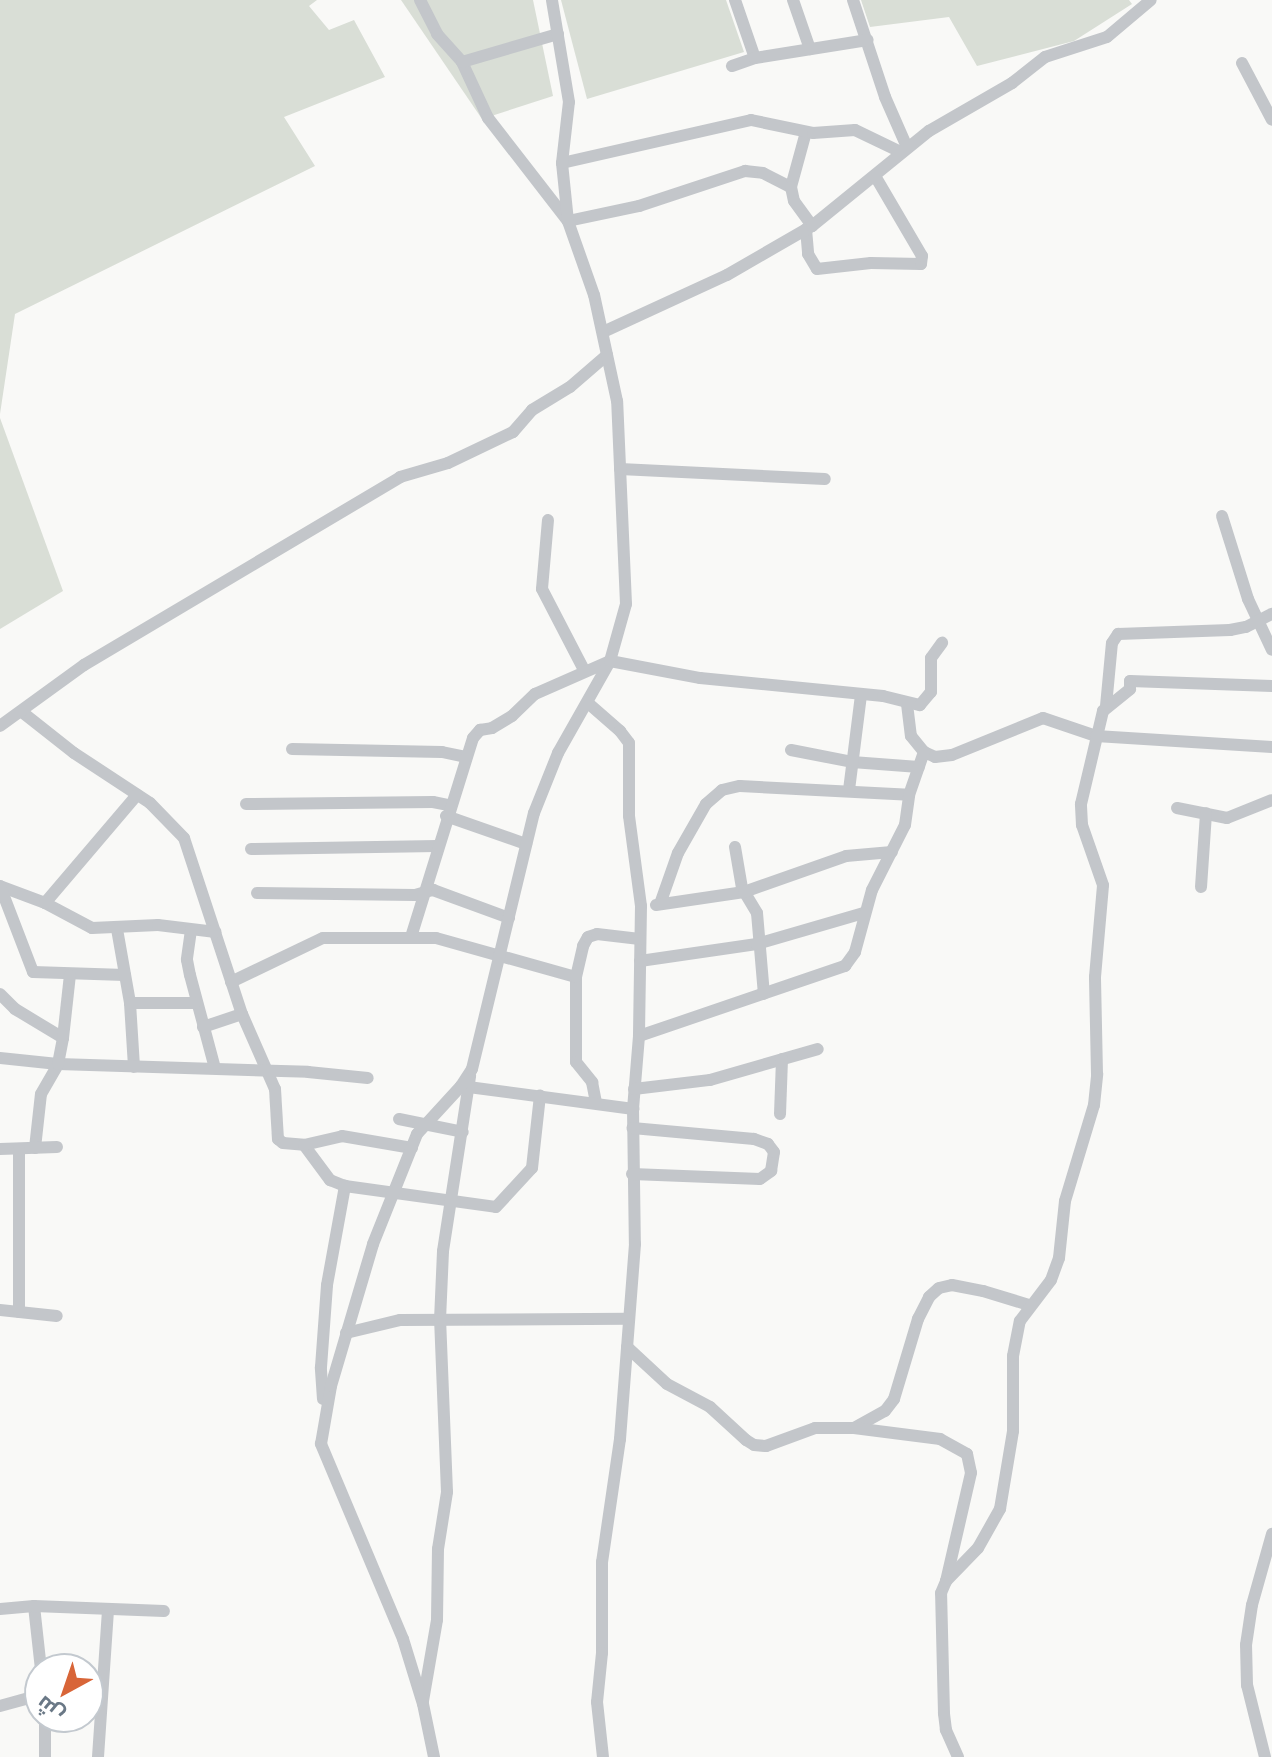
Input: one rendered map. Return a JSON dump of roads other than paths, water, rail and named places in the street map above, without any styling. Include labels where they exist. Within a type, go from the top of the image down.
[{"type":"street","points":[[420,0],[437,34],[462,62],[488,118],[568,221]]},
{"type":"street","points":[[423,1704],[437,1620],[438,1549],[447,1492],[440,1320],[443,1251],[463,1132],[465,1087],[472,1069],[526,844],[552,765],[610,661],[626,604],[617,401],[603,332],[568,221],[562,163],[569,102],[552,0]]},
{"type":"street","points":[[735,0],[755,58]]},
{"type":"street","points":[[793,0],[810,49]]},
{"type":"street","points":[[853,0],[904,149]]},
{"type":"street","points":[[603,332],[727,275],[809,228],[904,149],[1012,83],[1045,57],[1107,37],[1151,0]]},
{"type":"street","points":[[462,62],[558,34]]},
{"type":"street","points":[[732,66],[755,58],[868,40]]},
{"type":"street","points":[[1242,63],[1272,120]]},
{"type":"street","points":[[562,163],[741,121],[806,132],[855,130],[904,149]]},
{"type":"street","points":[[806,132],[791,187],[794,201],[809,228],[808,254],[817,269],[871,263],[921,264],[922,256],[875,176]]},
{"type":"street","points":[[568,221],[639,206],[745,171],[763,173],[791,187]]},
{"type":"street","points":[[0,726],[84,665],[400,477],[456,460],[513,432],[532,410],[570,387],[607,355]]},
{"type":"street","points":[[620,469],[825,479]]},
{"type":"street","points":[[1222,516],[1248,599],[1266,617],[1272,650]]},
{"type":"street","points":[[548,520],[542,589],[584,670]]},
{"type":"street","points":[[946,1581],[978,1548],[1000,1509],[1013,1431],[1013,1356],[1020,1321],[1029,1305],[1046,1288],[1059,1258],[1065,1201],[1078,1147],[1089,1126],[1097,1074],[1095,977],[1103,885],[1082,825],[1081,804],[1106,706],[1112,643],[1118,634],[1230,630],[1266,617]]},
{"type":"street","points":[[411,937],[465,757],[480,730],[492,728],[512,716],[535,694],[610,661],[700,678],[896,698],[907,704],[920,705],[929,698],[931,658],[942,643]]},
{"type":"street","points":[[1106,706],[1130,689],[1130,681],[1272,686]]},
{"type":"street","points":[[849,790],[861,695]]},
{"type":"street","points":[[588,703],[629,743],[629,816],[641,906],[639,1036],[632,1128],[635,1244],[620,1439],[602,1562],[602,1653],[597,1702],[603,1757]]},
{"type":"street","points":[[907,704],[911,736],[924,752],[944,758],[1043,718],[1096,736],[1272,747]]},
{"type":"street","points":[[22,712],[161,812],[184,838],[242,1014],[277,1099],[278,1139],[283,1143],[304,1145],[342,1136],[412,1148]]},
{"type":"street","points":[[292,749],[442,752],[465,757]]},
{"type":"street","points":[[791,750],[852,762],[919,767]]},
{"type":"street","points":[[639,1036],[845,966],[855,952],[864,913],[908,816],[909,795],[924,752]]},
{"type":"street","points":[[660,904],[678,853],[716,794],[740,786],[909,795]]},
{"type":"street","points":[[45,903],[137,795]]},
{"type":"street","points":[[1177,808],[1237,817],[1272,800]]},
{"type":"street","points":[[246,804],[433,802],[526,844]]},
{"type":"street","points":[[1201,887],[1206,813]]},
{"type":"street","points":[[251,849],[437,846]]},
{"type":"street","points":[[735,847],[744,892],[757,913],[757,944],[764,994]]},
{"type":"street","points":[[641,906],[744,892],[846,856],[892,852]]},
{"type":"street","points":[[0,886],[45,903],[92,928],[158,925],[216,932]]},
{"type":"street","points":[[0,886],[30,969],[40,974],[125,975]]},
{"type":"street","points":[[257,893],[433,890],[509,918]]},
{"type":"street","points":[[640,961],[757,944],[864,913]]},
{"type":"street","points":[[117,929],[130,1003],[134,1067]]},
{"type":"street","points":[[191,930],[187,960],[195,1003],[215,1068]]},
{"type":"street","points":[[596,1102],[592,1082],[576,1062],[576,977],[583,946],[588,937],[597,934],[640,939]]},
{"type":"street","points":[[231,982],[323,938],[436,938],[576,977]]},
{"type":"street","points":[[35,1148],[41,1094],[58,1064],[70,975]]},
{"type":"street","points":[[0,994],[15,1009],[63,1038]]},
{"type":"street","points":[[130,1003],[195,1003]]},
{"type":"street","points":[[203,1027],[242,1014]]},
{"type":"street","points":[[634,1089],[710,1080],[818,1049]]},
{"type":"street","points":[[0,1058],[58,1064],[215,1068],[368,1078]]},
{"type":"street","points":[[780,1114],[782,1059]]},
{"type":"street","points":[[324,1414],[373,1244],[425,1124],[465,1087],[633,1109]]},
{"type":"street","points":[[304,1145],[322,1174],[345,1186],[496,1207],[529,1175],[540,1095]]},
{"type":"street","points":[[399,1119],[463,1132]]},
{"type":"street","points":[[632,1128],[754,1139],[768,1144],[774,1152],[771,1171],[760,1179],[632,1174]]},
{"type":"street","points":[[0,1149],[57,1147]]},
{"type":"street","points":[[19,1149],[19,1312]]},
{"type":"street","points":[[345,1186],[327,1285],[321,1367],[324,1414],[321,1444],[392,1609],[423,1704],[434,1757]]},
{"type":"street","points":[[854,1428],[885,1411],[894,1399],[918,1319],[929,1297],[939,1288],[952,1285],[1029,1305]]},
{"type":"street","points":[[0,1310],[57,1316]]},
{"type":"street","points":[[346,1333],[400,1320],[628,1319]]},
{"type":"street","points":[[627,1347],[667,1384],[710,1407],[754,1445],[777,1444],[815,1428],[854,1428],[940,1439],[967,1454],[971,1473],[941,1600],[944,1713],[946,1730],[958,1757]]},
{"type":"street","points":[[1265,1757],[1247,1685],[1246,1645],[1252,1605],[1272,1534]]},
{"type":"street","points":[[0,1609],[34,1606],[164,1611]]},
{"type":"street","points":[[34,1606],[39,1653]]},
{"type":"street","points":[[104,1678],[108,1609]]},
{"type":"street","points":[[0,1706],[24,1699]]},
{"type":"street","points":[[45,1733],[45,1757]]},
{"type":"street","points":[[98,1757],[100,1733]]}]
